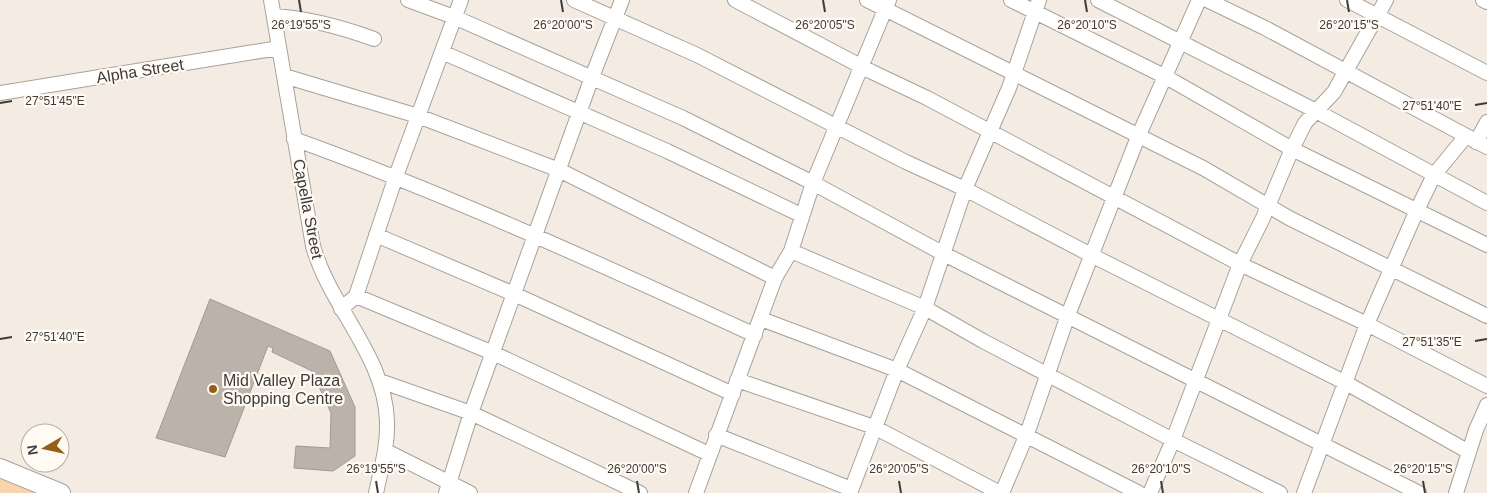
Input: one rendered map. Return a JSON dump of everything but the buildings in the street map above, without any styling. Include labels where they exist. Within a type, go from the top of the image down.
[{"type":"main road","points":[[0,468],[61,493]]},
{"type":"street","name":"Capella Street","points":[[271,0],[313,246],[321,271],[380,381],[387,415],[386,451],[376,493]]},
{"type":"street","points":[[408,0],[454,17],[683,118],[813,183],[944,254],[1419,493]]},
{"type":"street","points":[[341,309],[356,296],[396,176],[461,0]]},
{"type":"street","points":[[574,0],[697,55],[965,189],[1092,256],[1346,383],[1469,452]]},
{"type":"street","points":[[448,488],[471,414],[535,234],[622,0]]},
{"type":"street","points":[[735,0],[862,67],[927,98],[1240,264],[1367,324],[1487,386]]},
{"type":"street","points":[[867,0],[887,5],[1138,137],[1203,168],[1268,204],[1289,218],[1487,316]]},
{"type":"street","points":[[1011,0],[1037,6],[1292,149],[1487,245]]},
{"type":"street","points":[[1098,0],[1181,40],[1487,203]]},
{"type":"street","points":[[737,380],[874,427],[1001,493],[1027,434],[1068,315],[1138,137],[1199,0]]},
{"type":"street","points":[[1207,0],[1346,71],[1476,142]]},
{"type":"street","points":[[1347,0],[1434,48],[1487,74]]},
{"type":"street","points":[[1150,493],[1173,440],[1240,264],[1292,149],[1305,123],[1329,100],[1386,0]]},
{"type":"street","points":[[1482,0],[1487,2]]},
{"type":"street","points":[[696,493],[775,278],[791,251],[801,215],[813,183],[838,127],[887,5]]},
{"type":"street","points":[[716,435],[850,491],[897,370],[925,308],[965,189],[1014,72],[1037,6]]},
{"type":"street","points":[[274,16],[297,17],[374,39]]},
{"type":"street","name":"Alpha Street","points":[[0,92],[280,48]]},
{"type":"street","points":[[442,52],[579,112],[801,215]]},
{"type":"street","points":[[284,76],[418,116],[559,170],[775,278]]},
{"type":"street","points":[[1304,493],[1367,324],[1434,175],[1476,142],[1487,122]]},
{"type":"street","points":[[294,139],[396,176],[535,234],[755,335]]},
{"type":"street","points":[[376,235],[514,294],[733,394]]},
{"type":"street","points":[[791,251],[925,308],[1048,375],[1280,493]]},
{"type":"street","points":[[356,296],[493,353],[709,454]]},
{"type":"street","points":[[761,319],[897,370],[1027,434],[1139,493]]},
{"type":"street","points":[[380,381],[471,414],[640,493]]},
{"type":"street","points":[[1456,493],[1487,404]]},
{"type":"street","points":[[386,451],[448,488],[470,493]]},
{"type":"shaded area","points":[[0,477],[39,493],[0,493]]},
{"type":"place","name":"Mid Valley Plaza Shopping Centre","points":[[213,389]]}]
